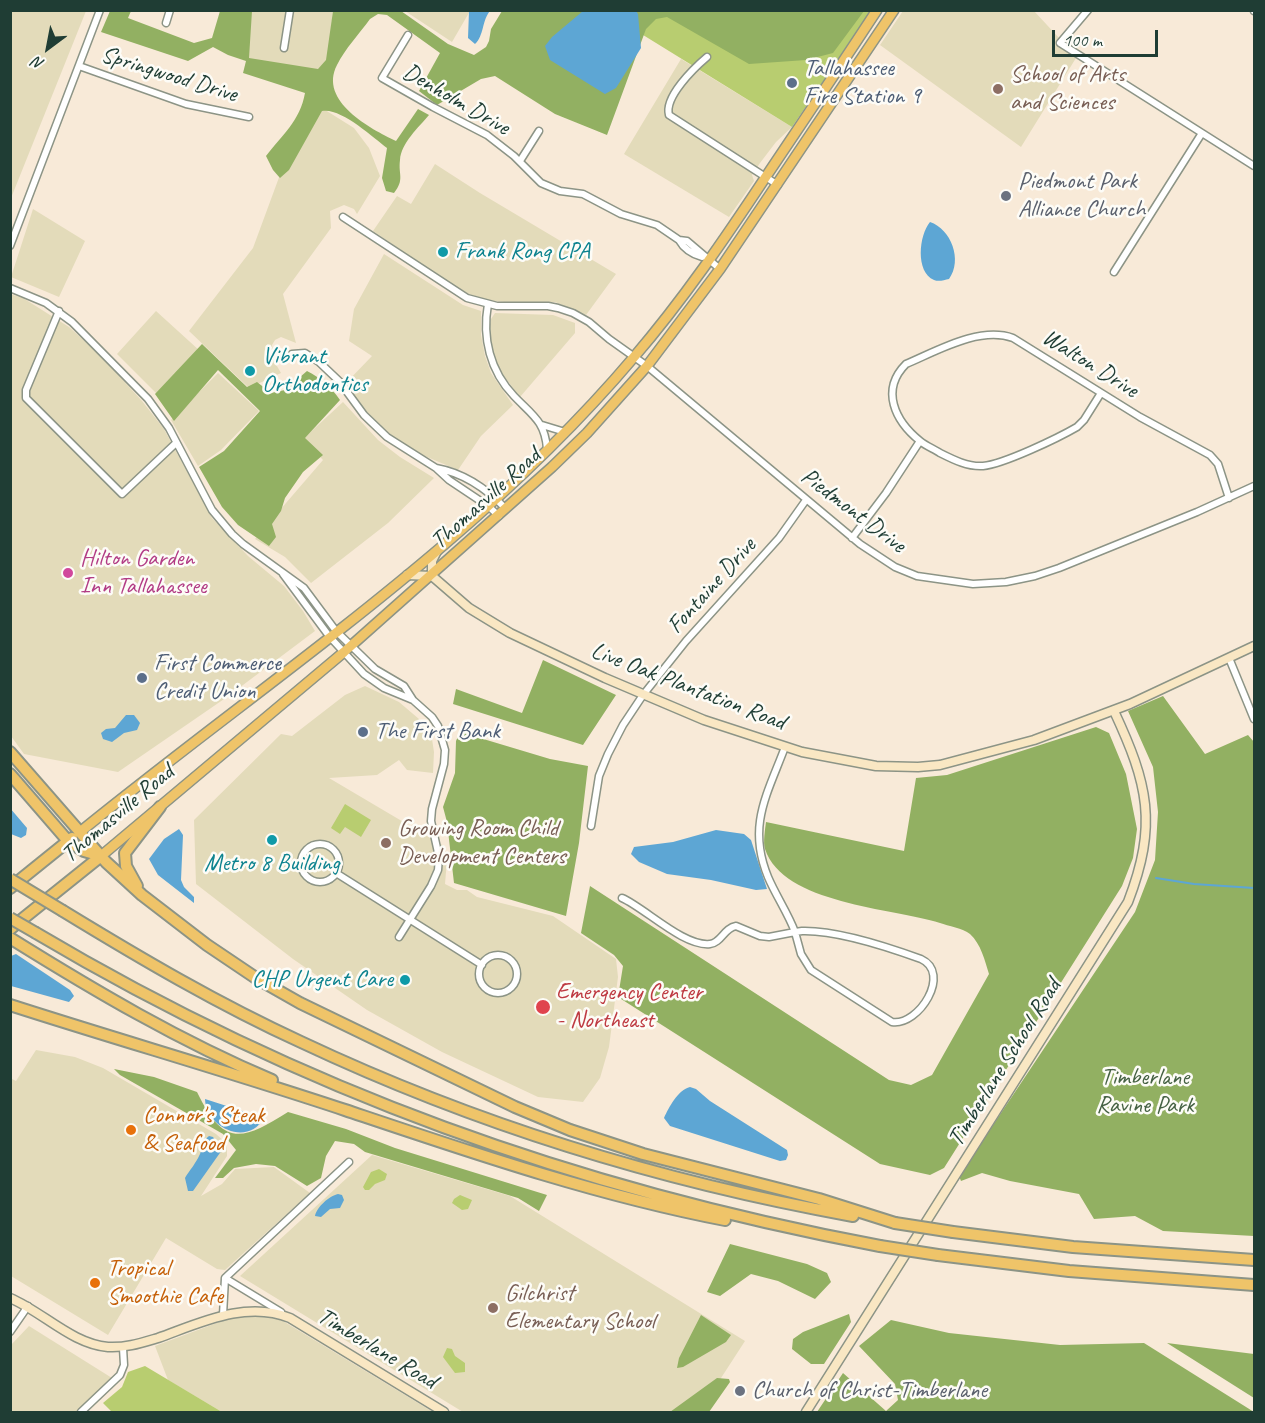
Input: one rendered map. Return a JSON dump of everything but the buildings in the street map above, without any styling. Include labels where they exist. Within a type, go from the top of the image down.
[{"type":"highway","points":[[10,752],[101,856],[142,894],[207,945],[282,993],[514,1107],[570,1130],[643,1154],[819,1199],[895,1223]]},
{"type":"highway","points":[[10,774],[68,841],[84,851],[101,856]]},
{"type":"highway","points":[[142,894],[128,869],[125,855],[130,845],[160,807]]},
{"type":"highway","name":"Thomasville Road","points":[[10,888],[80,832]]},
{"type":"highway","name":"Thomasville Road","points":[[10,929],[101,856]]},
{"type":"highway","points":[[10,879],[155,967],[254,1020],[348,1064],[534,1134],[666,1174],[767,1198],[895,1223],[1065,1246],[1254,1260]]},
{"type":"highway","points":[[10,918],[120,982],[308,1074],[412,1116],[526,1157],[626,1188],[735,1216],[880,1246],[938,1255],[1070,1271],[1254,1285]]},
{"type":"highway","points":[[10,938],[113,1000],[196,1046],[345,1110]]},
{"type":"highway","points":[[10,1006],[345,1110],[447,1145],[630,1199],[734,1222],[829,1236]]},
{"type":"main road","name":"Thomasville Road","points":[[80,832],[438,550],[565,432],[634,357],[766,177],[877,10]]},
{"type":"main road","name":"Thomasville Road","points":[[101,856],[348,649],[432,576],[577,443],[647,366],[720,269],[894,10]]},
{"type":"main road","points":[[849,52],[860,60]]},
{"type":"main road","points":[[803,121],[815,128]]},
{"type":"main road","points":[[565,432],[577,443]]},
{"type":"street","points":[[10,246],[100,10]]},
{"type":"street","points":[[166,23],[170,10]]},
{"type":"street","points":[[284,48],[290,10]]},
{"type":"street","points":[[1088,10],[1060,43],[1254,166]]},
{"type":"street","name":"Denholm Drive","points":[[408,35],[382,78],[488,135],[520,161],[536,179],[550,188],[583,194],[621,214],[657,225],[679,240],[687,241],[720,269]]},
{"type":"street","points":[[707,57],[689,72],[669,104],[669,115],[778,185]]},
{"type":"street","name":"Springwood Drive","points":[[79,66],[186,104],[249,117]]},
{"type":"street","points":[[520,161],[539,131]]},
{"type":"street","points":[[1114,272],[1202,133]]},
{"type":"street","name":"Piedmont Drive","points":[[343,217],[457,292],[488,304],[507,307],[548,306],[571,312],[589,322],[647,366],[852,538],[883,560],[904,572],[917,576],[973,584],[1006,582],[1035,576],[1254,486]]},
{"type":"street","points":[[10,288],[46,303],[94,343],[148,399],[169,428],[221,523],[243,544],[280,568],[304,588],[333,634],[348,649],[381,674],[404,686],[413,700],[432,717],[438,726],[445,750],[431,822],[439,857],[438,870],[399,937]]},
{"type":"street","points":[[488,304],[487,343],[493,365],[506,388],[542,425],[546,434],[547,450]]},
{"type":"street","points":[[58,311],[27,390],[26,398],[122,494],[176,443]]},
{"type":"street","name":"Walton Drive","points":[[920,441],[894,412],[891,399],[892,387],[902,368],[906,364],[974,337],[989,334],[1005,335],[1210,455],[1218,464],[1229,498]]},
{"type":"street","points":[[292,354],[305,354],[319,362],[339,381],[355,405],[373,424],[403,449],[435,468],[488,506],[502,512]]},
{"type":"street","points":[[852,538],[886,493],[920,441],[966,465],[984,466],[1004,460],[1077,427],[1101,393]]},
{"type":"street","points":[[542,425],[565,432]]},
{"type":"street","points":[[435,468],[454,472],[470,480],[496,498],[502,512]]},
{"type":"street","name":"Fontaine Drive","points":[[591,826],[602,767],[623,725],[643,695],[686,641],[779,538],[806,500]]},
{"type":"street","points":[[407,575],[432,576],[432,561],[438,550]]},
{"type":"street","name":"Live Oak Plantation Road","points":[[432,576],[452,596],[486,619],[534,645],[643,695],[704,720],[785,747],[876,766],[940,765],[1034,740],[1114,711],[1254,646]]},
{"type":"street","points":[[333,634],[348,649],[372,681],[413,700]]},
{"type":"street","points":[[1229,658],[1254,718]]},
{"type":"street","name":"Timberlane School Road","points":[[806,1413],[1128,902],[1143,856],[1146,815],[1138,767],[1114,711]]},
{"type":"street","points":[[622,898],[673,930],[699,943],[714,943],[728,928],[736,926],[760,936],[769,937],[795,932],[824,933],[921,958],[933,969],[934,980],[932,988],[915,1016],[903,1023],[892,1022],[811,970],[801,954],[795,932],[768,878],[758,835],[760,814],[785,747]]},
{"type":"street","points":[[316,844],[325,844],[333,849],[339,858],[336,873],[324,881],[311,879],[305,873],[302,864],[304,853],[316,844]]},
{"type":"street","points":[[336,873],[482,965]]},
{"type":"street","points":[[494,956],[507,958],[515,965],[517,971],[514,985],[506,992],[489,991],[480,979],[482,965],[494,956]]},
{"type":"street","points":[[223,1315],[225,1278],[349,1162]]},
{"type":"street","name":"Timberlane Road","points":[[225,1278],[444,1413]]},
{"type":"street","name":"Timberlane Road","points":[[10,1290],[28,1306]]},
{"type":"street","name":"Timberlane Road","points":[[10,1298],[28,1306],[86,1341],[105,1347],[123,1348],[223,1315],[247,1311],[260,1310],[290,1318]]},
{"type":"street","points":[[10,1332],[28,1306]]},
{"type":"street","points":[[81,1413],[120,1375],[124,1365],[123,1348]]},
{"type":"shaded area","points":[[10,11],[86,11],[11,198]]},
{"type":"shaded area","points":[[249,11],[333,11],[326,75],[246,60]]},
{"type":"shaded area","points":[[405,11],[470,11],[452,42]]},
{"type":"shaded area","name":"School of Arts and Sciences","points":[[903,11],[1034,11],[1060,39],[1056,44],[1076,58],[1021,147],[880,45]]},
{"type":"shaded area","points":[[681,59],[792,127],[776,142],[760,163],[752,175],[754,181],[729,217],[624,154]]},
{"type":"shaded area","points":[[322,108],[354,128],[369,148],[380,176],[357,214],[354,209],[344,205],[330,211],[331,228],[283,294],[296,343],[281,337],[275,340],[272,345],[274,361],[281,373],[249,388],[189,331],[253,248],[281,172]]},
{"type":"shaded area","points":[[435,164],[616,274],[586,315],[555,302],[513,303],[487,300],[469,294],[373,231],[397,196],[411,204]]},
{"type":"shaded area","points":[[33,209],[85,241],[59,297],[11,277]]},
{"type":"shaded area","points":[[384,254],[463,305],[481,311],[481,335],[485,356],[491,373],[513,405],[481,436],[458,470],[420,454],[391,435],[363,408],[345,384],[372,356],[349,341],[354,309]]},
{"type":"shaded area","points":[[10,294],[23,298],[69,327],[101,356],[142,401],[164,429],[212,518],[248,556],[284,586],[315,631],[227,697],[118,772],[24,754],[11,736]]},
{"type":"shaded area","points":[[156,311],[200,351],[157,394],[117,354]]},
{"type":"shaded area","points":[[495,313],[553,315],[575,323],[575,333],[520,397],[499,370],[492,352],[489,330]]},
{"type":"shaded area","points":[[218,373],[259,411],[221,450],[198,466],[171,420]]},
{"type":"shaded area","points":[[343,402],[378,440],[434,478],[388,523],[311,583],[285,557],[255,539],[323,460],[303,439]]},
{"type":"shaded area","points":[[365,686],[399,702],[419,719],[432,739],[433,773],[407,770],[399,760],[377,775],[329,778],[444,846],[447,860],[445,884],[457,890],[467,890],[477,897],[553,916],[616,959],[618,977],[609,1047],[600,1078],[583,1102],[538,1097],[442,1052],[367,1010],[293,959],[196,884],[194,820],[281,734],[292,736],[345,695]]},
{"type":"shaded area","points":[[36,1050],[75,1057],[103,1068],[216,1134],[227,1144],[227,1156],[201,1196],[222,1184],[235,1169],[274,1167],[310,1193],[225,1270],[217,1269],[166,1238],[108,1335],[11,1276],[10,1078],[16,1081]]},
{"type":"shaded area","name":"Gilchrist Elementary School","points":[[372,1155],[510,1196],[745,1341],[699,1412],[463,1412],[240,1276]]},
{"type":"shaded area","points":[[243,1316],[268,1316],[283,1321],[433,1412],[222,1412],[168,1380],[155,1346],[222,1321]]},
{"type":"shaded area","points":[[29,1326],[112,1378],[76,1412],[11,1412],[11,1345]]},
{"type":"green space","points":[[110,11],[131,11],[128,18],[194,43],[212,38],[220,11],[252,11],[249,58],[318,69],[326,60],[333,11],[401,11],[448,44],[474,55],[486,47],[491,29],[502,11],[864,11],[833,53],[806,60],[749,64],[667,17],[656,19],[646,29],[607,135],[555,114],[495,76],[481,79],[437,105],[419,91],[440,53],[387,15],[378,14],[370,19],[344,53],[333,78],[335,90],[341,102],[350,112],[396,141],[418,109],[429,115],[404,147],[400,160],[400,180],[394,193],[386,191],[382,178],[387,148],[347,118],[329,111],[322,111],[289,170],[280,178],[266,156],[295,120],[305,93],[243,73],[246,61],[213,47],[188,61],[101,32]]},
{"type":"green space","points":[[648,11],[871,11],[792,127],[635,30]]},
{"type":"green space","points":[[202,344],[247,387],[257,382],[271,393],[285,390],[307,371],[325,383],[340,400],[305,438],[323,455],[303,472],[285,498],[281,511],[272,524],[276,537],[269,546],[238,525],[222,507],[199,467],[224,451],[260,411],[218,370],[174,421],[155,394]]},
{"type":"green space","points":[[543,660],[616,695],[583,745],[453,704],[456,689],[522,713]]},
{"type":"green space","name":"Timberlane Ravine Park","points":[[1163,696],[1205,754],[1248,735],[1254,742],[1254,1236],[1163,1231],[1135,1216],[1094,1219],[1079,1194],[1010,1181],[982,1173],[961,1181],[959,1176],[1135,912],[1155,860],[1158,812],[1153,767],[1128,711]]},
{"type":"green space","points":[[1096,727],[1109,733],[1126,774],[1137,829],[1133,858],[1122,886],[944,1168],[930,1175],[880,1164],[618,997],[623,966],[614,955],[581,933],[590,886],[889,1080],[911,1085],[932,1075],[989,974],[977,943],[970,934],[960,929],[841,901],[793,882],[776,867],[765,849],[766,822],[904,851],[916,778],[947,775]]},
{"type":"green space","points":[[460,732],[550,759],[588,766],[579,843],[566,916],[454,883],[447,822],[443,807],[455,773],[456,741]]},
{"type":"green space","points":[[345,804],[371,820],[361,837],[345,827],[340,834],[331,828]]},
{"type":"green space","points":[[114,1069],[154,1077],[197,1092],[206,1110],[216,1122],[225,1130],[235,1134],[258,1129],[288,1112],[547,1195],[539,1211],[518,1198],[365,1152],[354,1144],[335,1141],[326,1156],[321,1178],[307,1186],[275,1166],[256,1164],[234,1168],[223,1178],[215,1178],[236,1150],[223,1134],[120,1075]]},
{"type":"green space","points":[[379,1169],[387,1174],[385,1180],[365,1190],[363,1187],[371,1172]]},
{"type":"green space","points":[[460,1195],[472,1200],[468,1209],[462,1210],[452,1203]]},
{"type":"green space","points":[[730,1244],[807,1264],[827,1273],[831,1282],[815,1299],[778,1281],[751,1274],[720,1296],[707,1292]]},
{"type":"green space","points":[[849,1314],[851,1322],[824,1364],[811,1364],[792,1349],[793,1339],[803,1332]]},
{"type":"green space","points":[[701,1315],[731,1335],[726,1342],[683,1367],[677,1368],[679,1358]]},
{"type":"green space","points":[[891,1320],[949,1333],[1060,1345],[1144,1343],[1254,1412],[817,1412],[843,1373],[886,1411],[898,1400],[895,1384],[859,1346]]},
{"type":"green space","points":[[1167,1343],[1254,1354],[1254,1398]]},
{"type":"green space","points":[[447,1348],[452,1349],[455,1356],[465,1363],[465,1372],[455,1373],[443,1357]]},
{"type":"green space","points":[[145,1366],[222,1412],[112,1412],[103,1403],[122,1387],[128,1372]]},
{"type":"green space","points":[[717,1378],[729,1379],[730,1382],[709,1412],[670,1412]]},
{"type":"water","points":[[469,11],[490,11],[475,44],[468,38]]},
{"type":"water","points":[[583,11],[636,11],[638,14],[641,48],[616,88],[605,94],[550,60],[545,46],[552,37]]},
{"type":"water","points":[[930,222],[944,231],[953,246],[955,263],[949,279],[934,280],[928,276],[921,262],[923,235]]},
{"type":"water","points":[[126,715],[134,715],[140,723],[137,730],[124,733],[112,742],[103,739],[101,733],[106,729],[115,728]]},
{"type":"water","points":[[10,808],[27,828],[26,835],[21,838],[11,834]]},
{"type":"water","points":[[179,829],[183,835],[181,880],[184,887],[194,897],[194,903],[158,875],[149,859],[164,839]]},
{"type":"water","points":[[716,830],[744,834],[751,840],[767,889],[756,890],[711,880],[667,874],[639,862],[631,854],[634,847],[673,842]]},
{"type":"water","points":[[16,954],[70,990],[74,996],[69,1002],[11,986],[11,956]]},
{"type":"water","points":[[690,1087],[787,1150],[786,1160],[780,1161],[670,1126],[664,1118],[671,1104],[678,1095]]},
{"type":"water","points":[[205,1099],[264,1118],[257,1127],[248,1131],[229,1130],[212,1118]]},
{"type":"water","points":[[209,1136],[213,1137],[222,1150],[193,1191],[188,1191],[185,1178],[199,1156],[202,1142]]},
{"type":"water","points":[[338,1194],[342,1195],[344,1200],[340,1208],[330,1209],[321,1217],[315,1216],[324,1202]]},
{"type":"waterway","points":[[1156,878],[1194,884],[1254,888]]},
{"type":"place","name":"Tallahassee Fire Station 9","points":[[792,83]]},
{"type":"place","name":"School of Arts and Sciences","points":[[998,89]]},
{"type":"place","name":"Piedmont Park Alliance Church","points":[[1006,196]]},
{"type":"place","name":"Frank Rong CPA","points":[[443,252]]},
{"type":"place","name":"Vibrant Orthodontics","points":[[250,371]]},
{"type":"place","name":"Hilton Garden Inn Tallahassee","points":[[68,573]]},
{"type":"place","name":"First Commerce Credit Union","points":[[142,678]]},
{"type":"place","name":"The First Bank","points":[[363,732]]},
{"type":"place","name":"Metro 8 Building","points":[[272,840]]},
{"type":"place","name":"Growing Room Child Development Centers","points":[[386,843]]},
{"type":"place","name":"CHP Urgent Care","points":[[405,980]]},
{"type":"place","name":"Emergency Center - Northeast","points":[[543,1007]]},
{"type":"place","name":"Connor's Steak & Seafood","points":[[131,1130]]},
{"type":"place","name":"Tropical Smoothie Cafe","points":[[95,1283]]},
{"type":"place","name":"Gilchrist Elementary School","points":[[493,1308]]},
{"type":"place","name":"Church of Christ-Timberlane","points":[[740,1391]]}]
